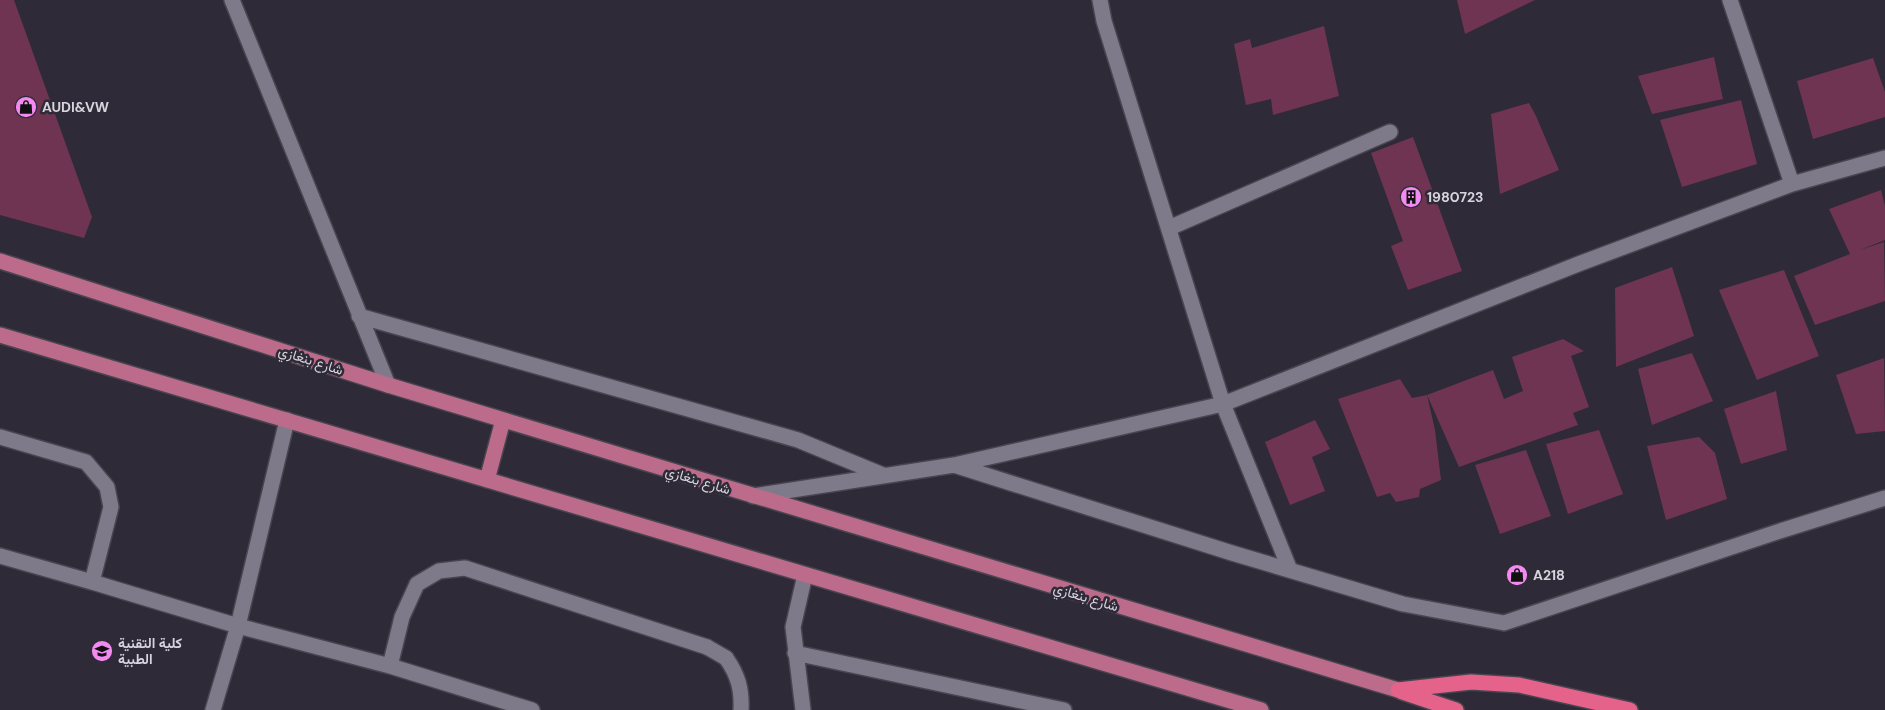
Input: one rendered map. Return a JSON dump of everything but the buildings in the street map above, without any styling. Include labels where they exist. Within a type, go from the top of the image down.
[{"type":"highway","points":[[1398,690],[1470,682],[1519,685],[1630,710]]},
{"type":"highway","points":[[1398,690],[1456,710]]},
{"type":"main road","name":"شارع بنغازي","points":[[0,261],[388,385],[1398,690]]},
{"type":"main road","points":[[0,335],[1261,710]]},
{"type":"main road","points":[[487,480],[503,420]]},
{"type":"street","points":[[232,0],[388,385]]},
{"type":"street","points":[[1100,0],[1104,21],[1223,404],[1290,570]]},
{"type":"street","points":[[1730,0],[1792,184]]},
{"type":"street","points":[[1169,228],[1390,132]]},
{"type":"street","points":[[751,496],[954,465],[1223,404],[1581,263],[1792,184],[1885,158]]},
{"type":"street","points":[[359,316],[798,440],[884,476]]},
{"type":"street","points":[[213,710],[238,626],[287,420]]},
{"type":"street","points":[[0,437],[86,462],[107,487],[111,507],[92,582]]},
{"type":"street","points":[[954,465],[1223,550],[1403,604],[1504,623],[1885,498]]},
{"type":"street","points":[[0,556],[238,626],[390,666],[532,710]]},
{"type":"street","points":[[390,666],[402,617],[417,584],[439,571],[465,568],[707,647],[726,658],[736,672],[742,690],[741,710]]},
{"type":"street","points":[[803,710],[793,627],[805,575]]},
{"type":"street","points":[[795,653],[1064,710]]},
{"type":"place","name":"AUDI&VW","points":[[26,107]]},
{"type":"place","name":"1980723","points":[[1411,197]]},
{"type":"place","name":"A218","points":[[1517,575]]},
{"type":"place","name":"كلية التقنية الطبية","points":[[102,651]]}]
